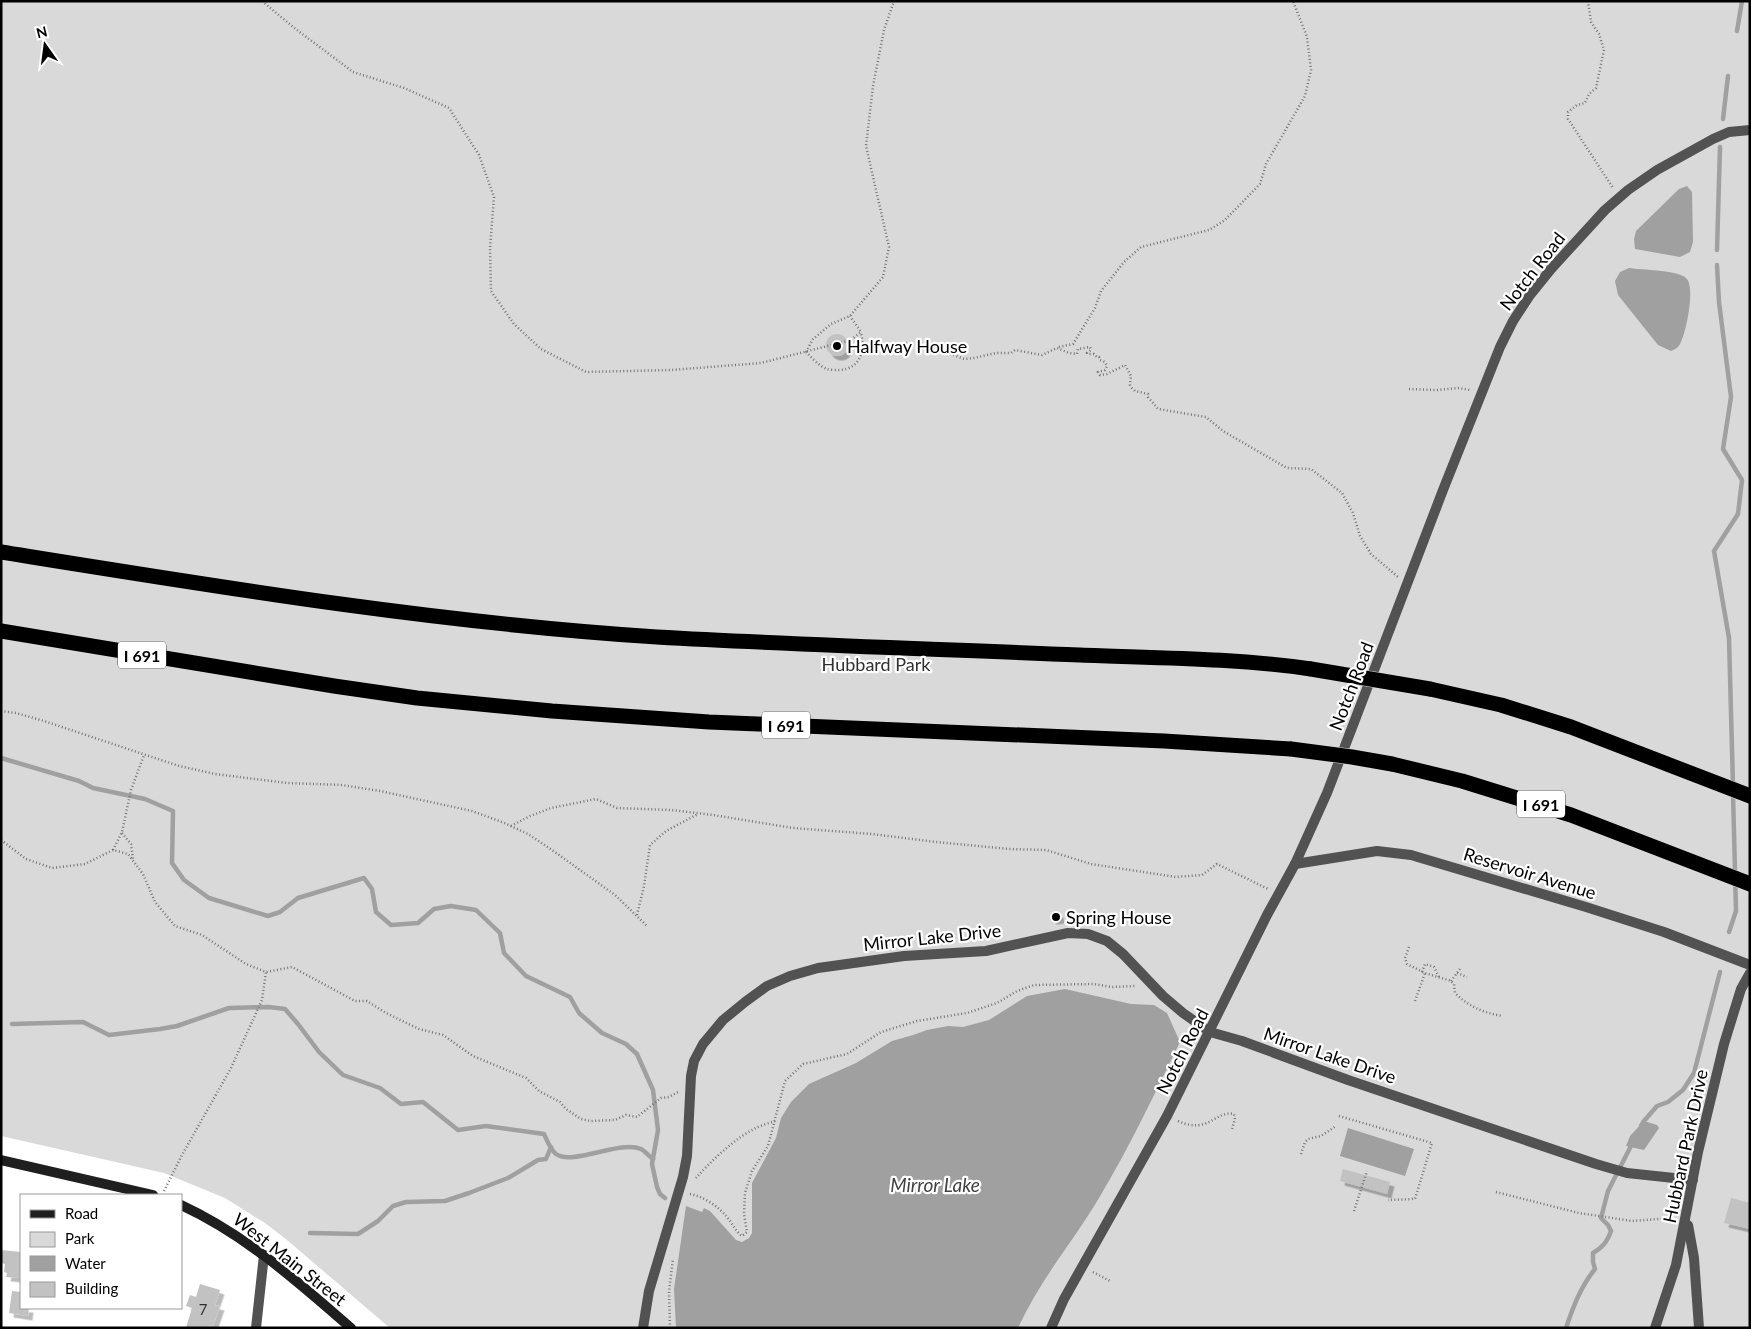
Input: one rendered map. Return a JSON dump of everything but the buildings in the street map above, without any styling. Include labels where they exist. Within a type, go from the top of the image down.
[{"type":"highway","points":[[1,552],[360,607],[558,630],[670,638],[1214,660],[1311,669],[1430,689],[1523,712],[1579,730],[1750,796]]},
{"type":"highway","name":"I 691","points":[[1,631],[325,685],[416,698],[552,711],[709,722],[1155,740],[1291,749],[1352,757],[1392,764],[1462,781],[1541,805],[1599,825],[1750,884]]},
{"type":"main road","points":[[1,1160],[149,1194]]},
{"type":"main road","name":"West Main Street","points":[[182,1205],[209,1218],[264,1254],[351,1328]]},
{"type":"street","name":"Notch Road","points":[[1050,1328],[1167,1116],[1278,894],[1295,864],[1327,792],[1481,393],[1513,321],[1530,295],[1580,236],[1620,197],[1656,170],[1713,139],[1730,132],[1750,130]]},
{"type":"street","name":"Reservoir Avenue","points":[[1295,864],[1377,851],[1410,855],[1586,906],[1664,932],[1750,965]]},
{"type":"street","name":"Mirror Lake Drive","points":[[643,1328],[649,1291],[687,1156],[691,1076],[694,1061],[703,1044],[723,1020],[767,986],[790,976],[818,968],[904,956],[986,951],[1068,933],[1088,934],[1107,941],[1123,954],[1183,1013],[1210,1032],[1242,1041],[1348,1080],[1596,1164],[1627,1173],[1693,1180]]},
{"type":"street","name":"Hubbard Park Drive","points":[[1655,1328],[1676,1265],[1698,1152],[1731,1017],[1741,990],[1750,973]]},
{"type":"street","points":[[1686,1217],[1694,1258],[1699,1328]]},
{"type":"street","points":[[256,1328],[264,1254]]},
{"type":"path","points":[[262,1],[353,72],[404,88],[448,108],[479,155],[494,197],[490,248],[491,291],[514,324],[541,349],[586,372],[671,370],[762,363],[851,340],[861,332]]},
{"type":"path","points":[[806,352],[813,339],[831,324],[850,316],[883,277],[889,247],[866,146],[873,86],[884,30],[894,1]]},
{"type":"path","points":[[864,346],[908,343],[935,348],[964,359],[996,353],[1011,353],[1015,350],[1042,355],[1057,348],[1073,344],[1095,308],[1101,291],[1124,262],[1141,247],[1209,230],[1225,220],[1260,184],[1266,164],[1306,96],[1311,70],[1308,37],[1293,1]]},
{"type":"path","points":[[1588,1],[1590,22],[1599,34],[1604,50],[1596,88],[1589,94],[1585,103],[1577,105],[1568,112],[1568,119],[1620,197]]},
{"type":"path","points":[[806,352],[816,363],[828,370],[843,370],[855,364],[862,354],[864,346],[861,332],[850,316]]},
{"type":"path","points":[[1057,348],[1077,354],[1078,349],[1090,347],[1091,350],[1087,353],[1099,357],[1107,366],[1105,370],[1098,372],[1100,374],[1107,374],[1125,365],[1131,376],[1130,385],[1132,388],[1135,391],[1148,394],[1148,398],[1158,409],[1206,417],[1224,432],[1288,468],[1311,469],[1342,493],[1353,513],[1360,536],[1371,554],[1389,567],[1406,585]]},
{"type":"path","points":[[1409,389],[1437,390],[1459,388],[1481,393]]},
{"type":"path","points":[[1,711],[44,721],[178,766],[251,780],[342,785],[380,791],[472,812],[528,834],[615,895],[647,926]]},
{"type":"path","points":[[1,840],[26,858],[52,868],[85,864],[113,850],[121,833],[131,790],[144,754]]},
{"type":"path","points":[[511,826],[551,808],[596,799],[617,808],[699,813],[793,828],[872,834],[991,847],[1046,850],[1091,864],[1176,877],[1202,874],[1217,864],[1278,894]]},
{"type":"path","points":[[637,915],[644,886],[650,846],[666,831],[699,813]]},
{"type":"path","points":[[121,833],[131,844],[133,861]]},
{"type":"path","points":[[113,850],[128,854],[142,874],[155,902],[175,926],[202,935],[246,964],[266,972],[292,966],[355,1001],[367,1001],[386,1013],[419,1029],[443,1035],[473,1056],[526,1078],[539,1091],[560,1102],[566,1109],[581,1119],[591,1121],[615,1120],[626,1115],[637,1117],[661,1098]]},
{"type":"path","points":[[1409,946],[1405,958],[1407,964],[1451,981],[1454,984],[1455,993],[1476,1009],[1503,1016]]},
{"type":"path","points":[[1415,1001],[1425,964],[1434,967],[1439,977]]},
{"type":"path","points":[[1451,981],[1460,970]]},
{"type":"path","points":[[162,1194],[182,1155],[232,1068],[262,1000],[266,972]]},
{"type":"path","points":[[1458,973],[1467,977]]},
{"type":"path","points":[[684,1194],[694,1194],[709,1202],[727,1217],[736,1232],[742,1236],[747,1232],[744,1214],[745,1193],[752,1171],[768,1146],[785,1081],[803,1064],[847,1054],[881,1032],[917,1021],[967,1013],[997,1003],[1017,991],[1034,985],[1094,984],[1112,988],[1152,984]]},
{"type":"path","points":[[1167,1116],[1188,1126],[1200,1126],[1229,1113],[1234,1114],[1236,1119],[1232,1129]]},
{"type":"path","points":[[1339,1116],[1432,1143],[1416,1199],[1388,1200]]},
{"type":"path","points":[[694,1181],[707,1166],[741,1138],[756,1128],[775,1121]]},
{"type":"path","points":[[1300,1154],[1308,1139],[1320,1136],[1336,1126]]},
{"type":"path","points":[[1354,1210],[1367,1171]]},
{"type":"path","points":[[1496,1192],[1579,1213],[1632,1221],[1686,1217]]},
{"type":"path","points":[[670,1328],[669,1291],[673,1256]]},
{"type":"path","points":[[1082,1267],[1110,1281]]},
{"type":"green space","name":"Hubbard Park","points":[[1,1],[1750,1],[1750,1328],[390,1328],[287,1240],[265,1223],[225,1198],[164,1173],[1,1136]]},
{"type":"water","points":[[1687,186],[1692,192],[1693,242],[1690,252],[1680,257],[1635,249],[1634,239],[1636,231],[1679,189]]},
{"type":"water","points":[[1629,268],[1675,273],[1686,278],[1689,283],[1690,300],[1687,321],[1682,339],[1675,349],[1671,351],[1658,345],[1618,295],[1615,281],[1620,272]]},
{"type":"water","name":"Mirror Lake","points":[[1065,989],[1131,1004],[1154,1005],[1167,1013],[1180,1042],[1110,1179],[1089,1215],[1036,1294],[1018,1328],[676,1328],[674,1289],[686,1206],[702,1212],[704,1208],[710,1211],[736,1240],[742,1242],[749,1238],[752,1233],[752,1183],[776,1138],[781,1118],[791,1102],[809,1084],[856,1063],[892,1041],[927,1030],[948,1026],[963,1027],[989,1020],[1027,996]]},
{"type":"water","points":[[1644,1121],[1657,1125],[1659,1128],[1644,1150],[1626,1146],[1630,1136]]},
{"type":"water","points":[[1348,1128],[1414,1149],[1405,1176],[1340,1156]]},
{"type":"waterway","points":[[1737,31],[1742,1]]},
{"type":"waterway","points":[[1723,119],[1728,76]]},
{"type":"waterway","points":[[1717,250],[1720,147]]},
{"type":"waterway","points":[[1717,265],[1719,302],[1731,397],[1723,449],[1742,480],[1738,514],[1714,551],[1729,638],[1733,786]]},
{"type":"waterway","points":[[1,758],[79,781],[93,788],[145,799],[173,811],[172,863],[184,880],[209,898],[268,916],[280,912],[298,898],[364,878],[372,889],[376,912],[391,925],[418,923],[434,909],[451,906],[476,910],[500,933],[504,953],[526,976],[570,997],[579,1013],[602,1033],[626,1044],[637,1054],[653,1090],[658,1130],[652,1164],[657,1187],[660,1194],[665,1198]]},
{"type":"waterway","points":[[1729,932],[1736,911],[1733,793]]},
{"type":"waterway","points":[[1641,1126],[1657,1106],[1668,1102],[1683,1090],[1694,1073],[1720,972]]},
{"type":"waterway","points":[[12,1024],[83,1022],[109,1035],[177,1026],[229,1008],[269,1007],[285,1009],[319,1052],[343,1075],[380,1088],[401,1104],[423,1102],[458,1130],[486,1126],[544,1134],[554,1152],[563,1157],[632,1147],[641,1149],[653,1159]]},
{"type":"waterway","points":[[1566,1328],[1578,1297],[1595,1269],[1593,1253],[1604,1244],[1611,1231],[1601,1218],[1608,1191],[1633,1142]]},
{"type":"waterway","points":[[310,1233],[358,1234],[378,1221],[393,1206],[406,1202],[445,1201],[469,1193],[508,1178],[538,1160],[546,1159],[551,1147]]},
{"type":"place","name":"Halfway House","points":[[837,346]]},
{"type":"place","name":"Spring House","points":[[1056,917]]}]
